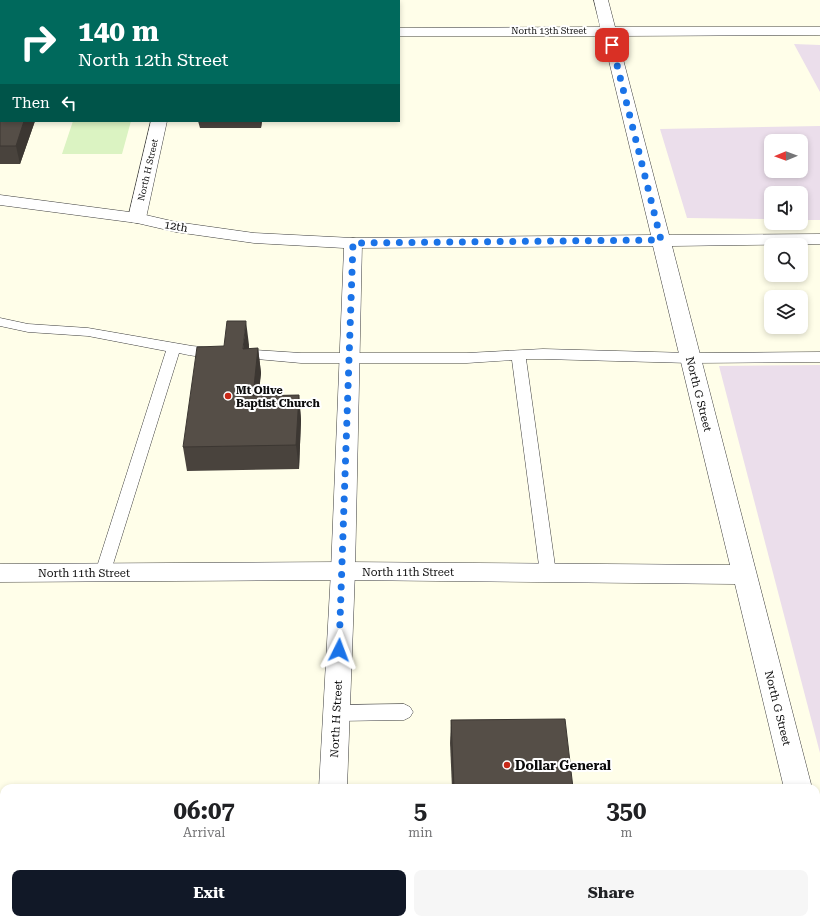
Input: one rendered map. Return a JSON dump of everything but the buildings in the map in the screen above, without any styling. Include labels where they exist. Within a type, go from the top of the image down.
[{"type":"street","name":"North G Street","points":[[600,0],[797,784]]},
{"type":"street","name":"North 13th Street","points":[[400,32],[820,30]]},
{"type":"street","name":"North H Street","points":[[137,218],[159,122]]},
{"type":"street","name":"12th","points":[[0,200],[137,218],[176,227],[254,238],[353,243],[820,239]]},
{"type":"street","name":"North H Street","points":[[333,784],[343,572],[353,243]]},
{"type":"street","name":"North 11th Street","points":[[0,573],[343,572],[745,575]]},
{"type":"lane","points":[[0,322],[28,328],[88,332],[192,351],[301,358],[467,358],[543,354],[690,358],[820,357]]},
{"type":"lane","points":[[103,573],[174,347]]},
{"type":"lane","points":[[518,355],[548,573]]},
{"type":"lane","points":[[336,713],[404,712]]},
{"type":"shaded area","points":[[794,44],[820,45],[820,92]]},
{"type":"shaded area","points":[[820,126],[820,220],[808,220],[808,186],[764,186],[764,219],[687,218],[660,129]]},
{"type":"shaded area","points":[[820,365],[820,753],[719,366]]},
{"type":"green space","points":[[73,122],[131,122],[122,154],[62,154]]},
{"type":"place","name":"Mt Olive Baptist Church","points":[[228,396]]},
{"type":"place","name":"Dollar General","points":[[507,765]]},
{"type":"route","points":[[339,650],[343,572],[353,243],[661,240],[612,45]]}]
